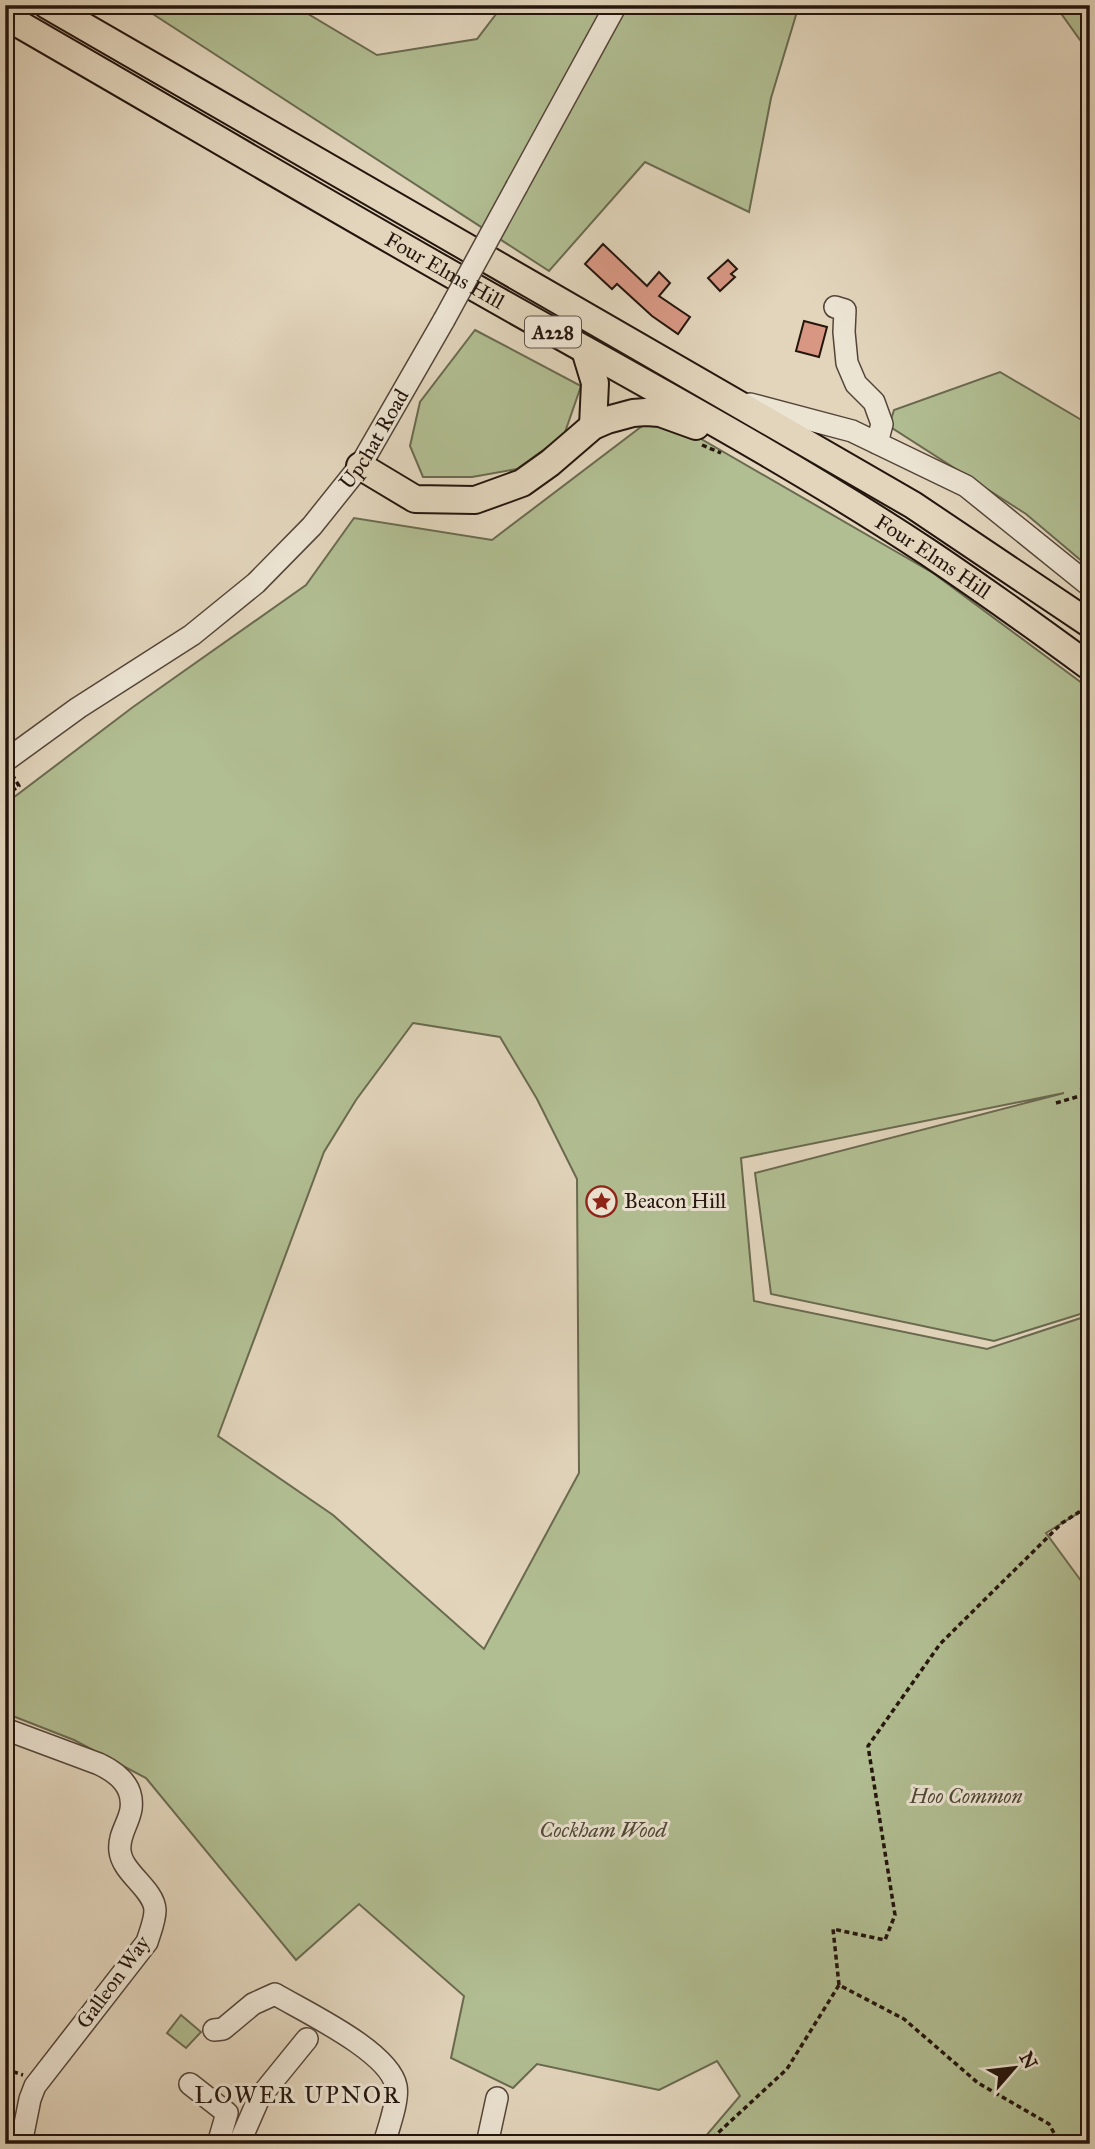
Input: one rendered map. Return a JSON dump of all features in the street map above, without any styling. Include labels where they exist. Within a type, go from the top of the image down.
[{"type":"main road","name":"Four Elms Hill","points":[[47,5],[912,505],[1090,624]]},
{"type":"main road","name":"Four Elms Hill","points":[[5,16],[753,446],[928,552],[1090,667]]},
{"type":"main road","points":[[585,350],[595,383],[593,426]]},
{"type":"main road","points":[[360,467],[415,499],[475,500],[522,483],[551,463],[593,426],[633,413],[660,413],[753,446]]},
{"type":"street","name":"Upchat Road","points":[[9,768],[78,708],[192,635],[256,583],[312,526],[360,467],[444,320],[616,5]]},
{"type":"street","points":[[835,307],[845,310],[844,332],[848,363],[856,384],[874,402],[882,424],[877,443]]},
{"type":"street","points":[[731,399],[852,431],[966,486],[1090,586]]},
{"type":"street","name":"Galleon Way","points":[[6,1732],[99,1764],[124,1780],[130,1793],[131,1810],[123,1827],[120,1851],[127,1868],[155,1907],[154,1921],[147,1942],[35,2086],[21,2144]]},
{"type":"street","points":[[214,2030],[223,2029],[253,2004],[275,1994],[368,2049],[391,2072],[397,2088],[384,2144]]},
{"type":"street","points":[[239,2144],[259,2098],[307,2039]]},
{"type":"street","points":[[190,2084],[227,2113],[218,2144]]},
{"type":"street","points":[[487,2144],[497,2098]]},
{"type":"path","points":[[5,796],[19,786],[9,768]]},
{"type":"path","points":[[1056,1103],[1090,1093]]},
{"type":"path","points":[[706,2144],[787,2069],[839,1985],[833,1929],[885,1940],[895,1915],[868,1746],[940,1644],[1062,1523],[1090,1505]]},
{"type":"path","points":[[839,1985],[904,2019],[978,2083],[1049,2124],[1060,2144]]},
{"type":"green space","points":[[139,5],[293,5],[377,55],[477,39],[503,5],[799,5],[771,98],[749,212],[645,162],[549,271]]},
{"type":"green space","points":[[1055,5],[1090,5],[1090,54]]},
{"type":"green space","points":[[475,330],[581,386],[564,435],[517,469],[472,477],[423,477],[410,446],[420,402]]},
{"type":"green space","points":[[1000,372],[1090,425],[1090,568],[1026,514],[889,426],[894,410]]},
{"type":"green space","points":[[658,414],[933,573],[1090,689],[1090,1085],[1080,1089],[1090,1087],[1090,1311],[994,1341],[771,1294],[755,1173],[1064,1093],[741,1158],[754,1301],[987,1349],[1090,1315],[1090,1506],[1046,1533],[1090,1593],[1090,2144],[699,2144],[740,2096],[717,2061],[659,2090],[537,2064],[513,2088],[451,2058],[464,1996],[359,1904],[296,1960],[146,1778],[74,1740],[5,1713],[5,804],[133,707],[306,585],[354,518],[492,540]],"holes":[[[413,1023],[500,1037],[537,1099],[577,1179],[579,1473],[484,1649],[333,1515],[218,1436],[324,1152],[356,1100]]]},
{"type":"green space","points":[[181,2015],[201,2032],[186,2048],[167,2033]]},
{"type":"building","points":[[603,244],[647,286],[659,272],[670,283],[659,296],[690,317],[678,334],[652,316],[617,284],[612,289],[585,264]]},
{"type":"building","points":[[728,260],[737,269],[731,274],[735,277],[720,291],[708,278]]},
{"type":"building","points":[[804,321],[827,327],[819,357],[796,351]]},
{"type":"place","name":"Beacon Hill","points":[[601,1201]]},
{"type":"district","name":"LOWER UPNOR","points":[[298,2095]]},
{"type":"park label","name":"Hoo Common","points":[[966,1796]]},
{"type":"park label","name":"Cockham Wood","points":[[603,1830]]}]
